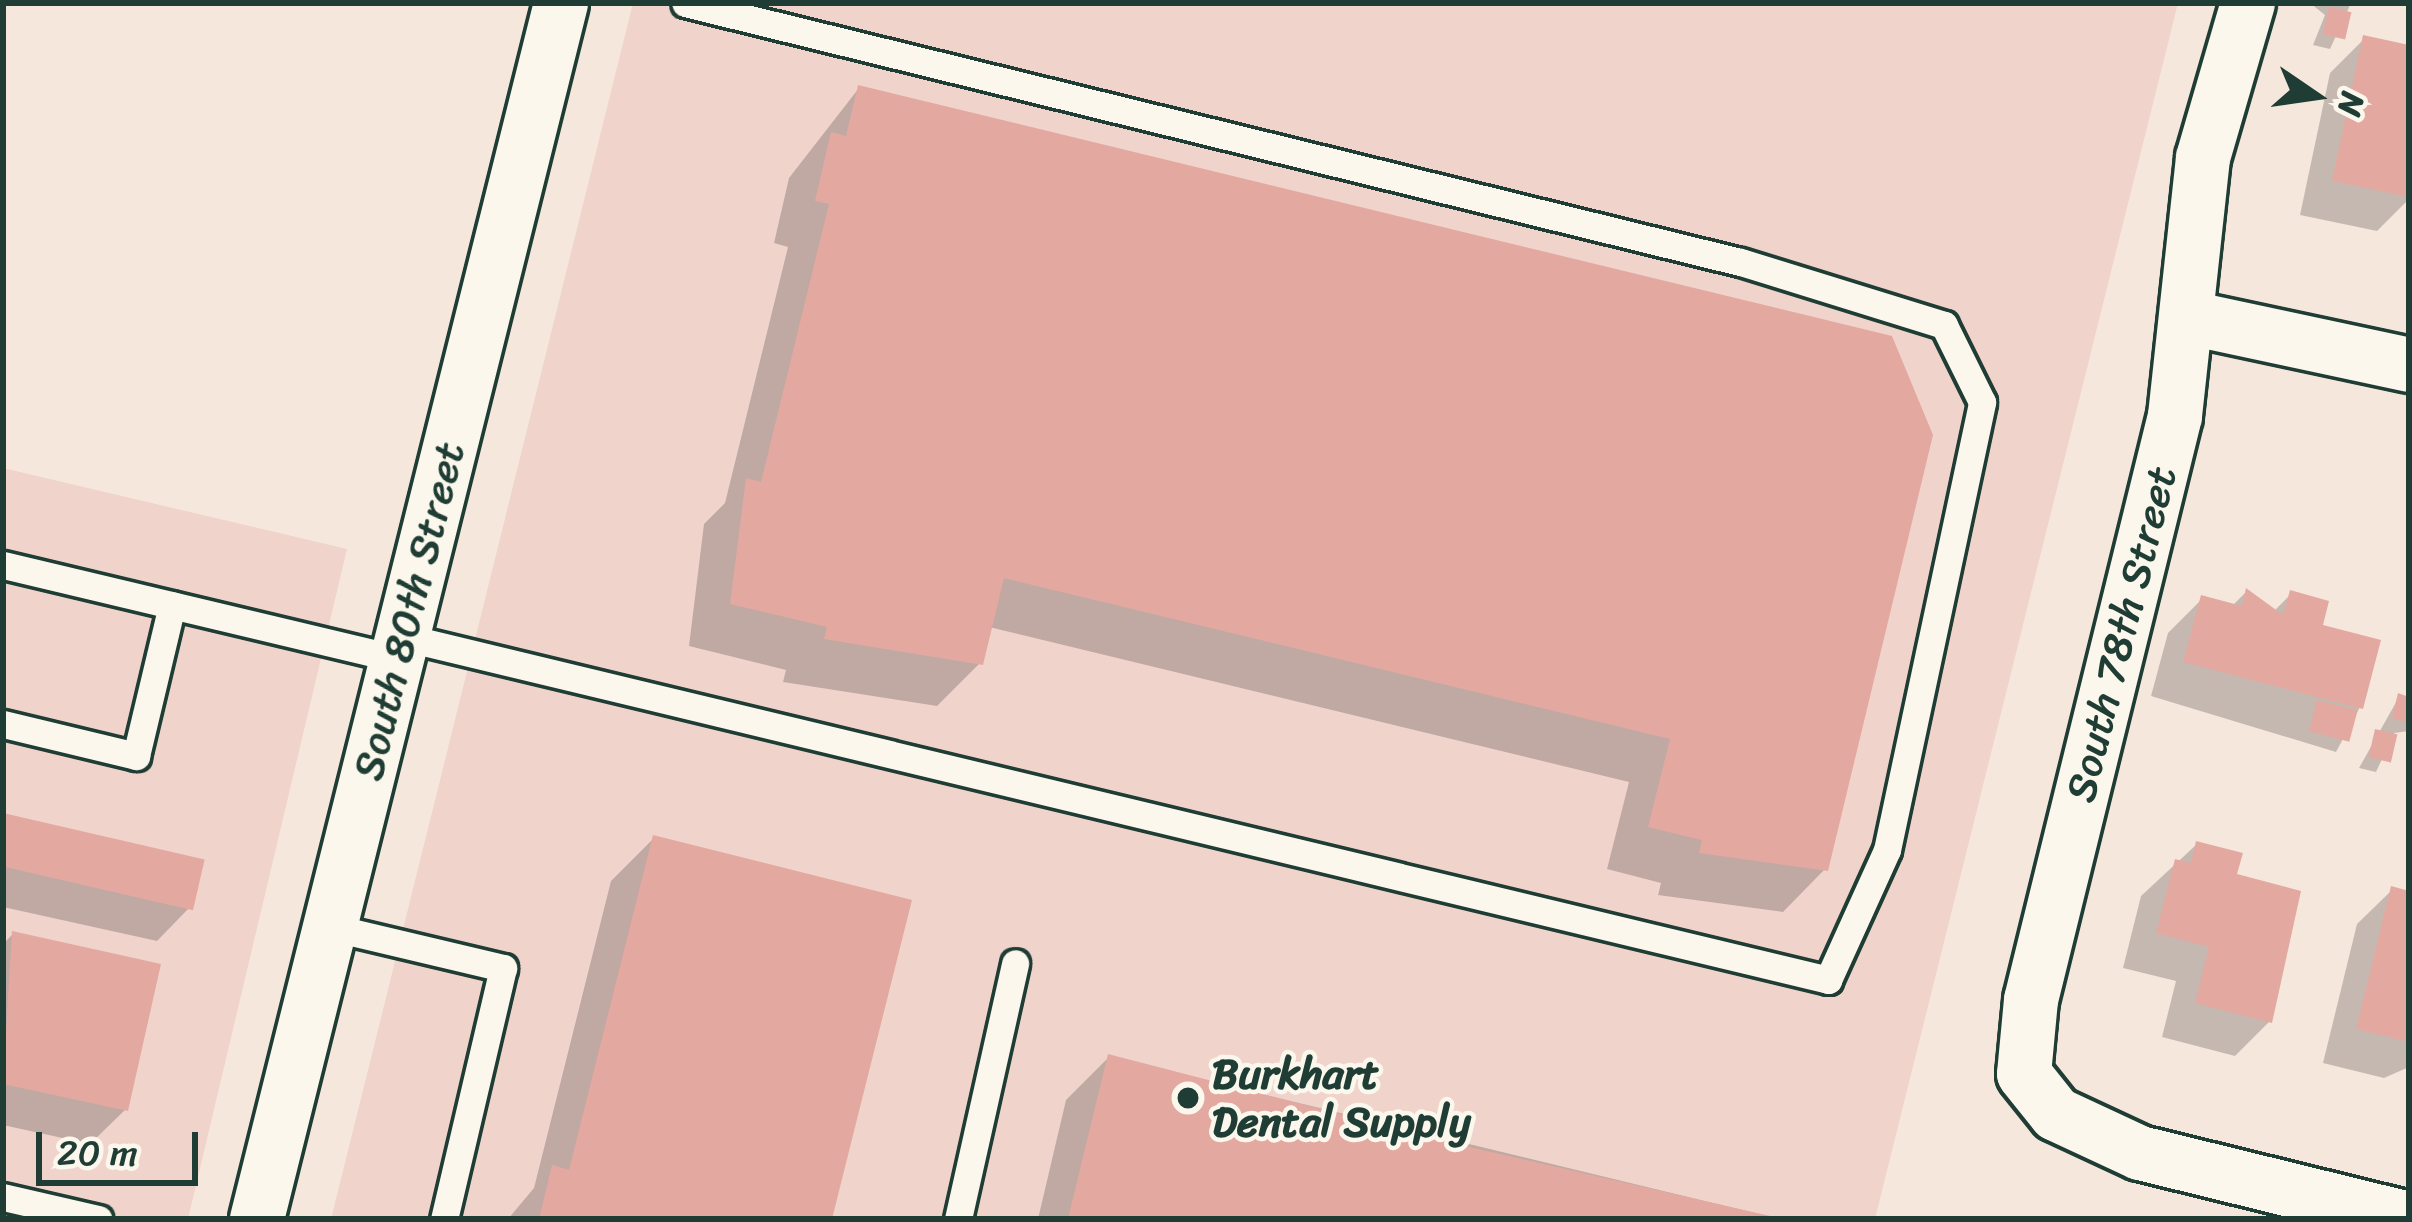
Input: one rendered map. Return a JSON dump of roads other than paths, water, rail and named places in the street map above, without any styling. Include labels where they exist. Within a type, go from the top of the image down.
[{"type":"street","name":"South 80th Street","points":[[257,1219],[561,3]]},
{"type":"street","name":"South 78th Street","points":[[2248,3],[2203,158],[2190,318],[2023,1059],[2028,1087],[2056,1114],[2186,1168],[2409,1219]]},
{"type":"street","points":[[2190,318],[2409,365]]},
{"type":"lane","points":[[3,565],[172,605],[400,648],[1828,980],[1887,850],[1982,402],[1944,326],[1740,262],[685,3]]},
{"type":"lane","points":[[3,724],[136,756],[172,605]]},
{"type":"lane","points":[[330,927],[503,968],[444,1219]]},
{"type":"lane","points":[[958,1219],[1016,963]]},
{"type":"lane","points":[[3,1197],[98,1219]]},
{"type":"place","name":"Burkhart Dental Supply","points":[[1188,1098]]}]
